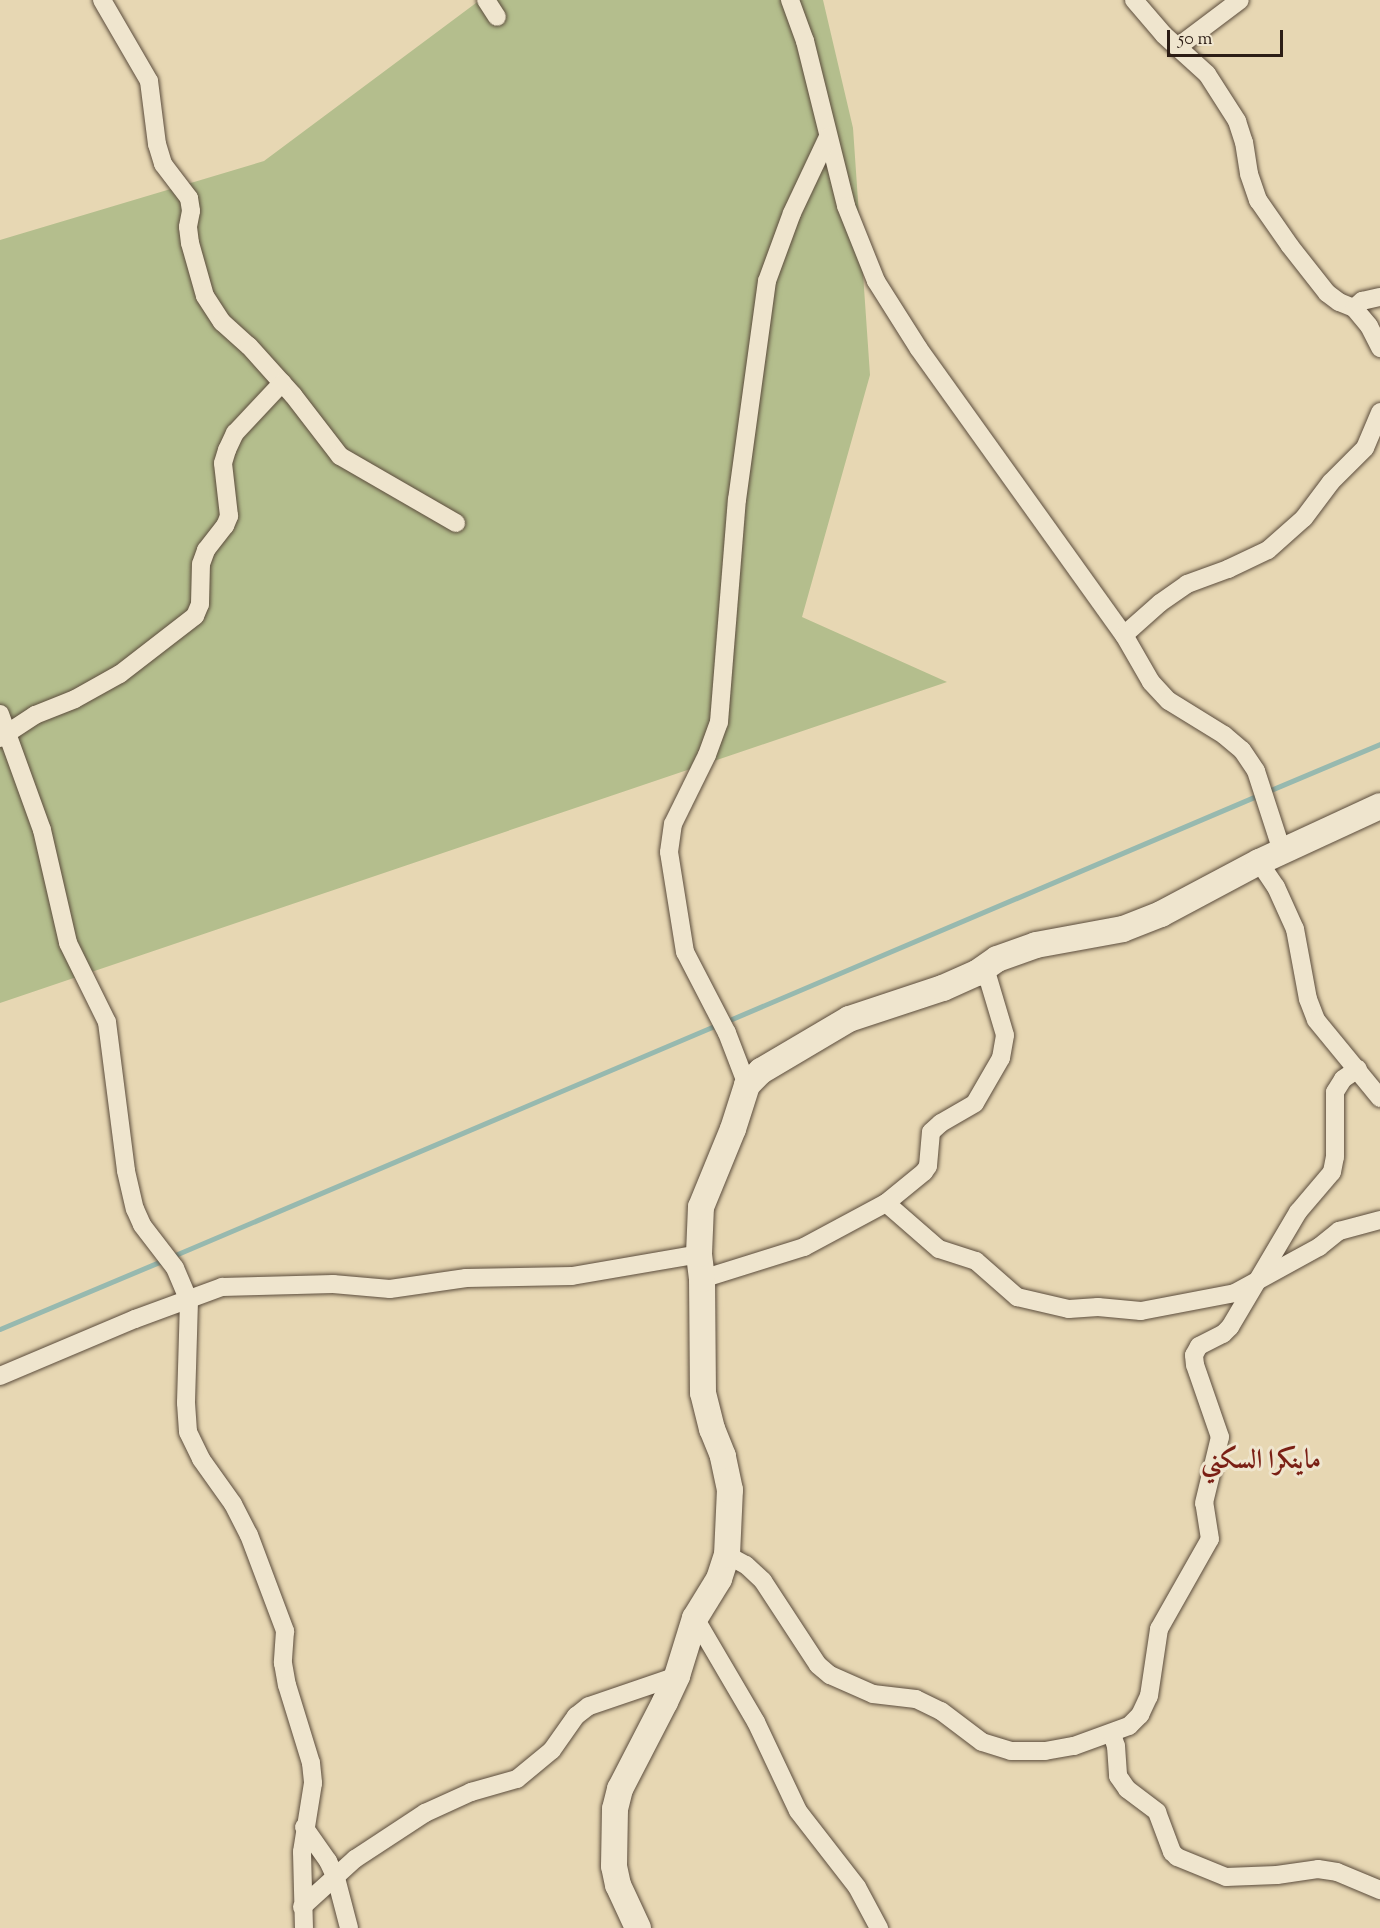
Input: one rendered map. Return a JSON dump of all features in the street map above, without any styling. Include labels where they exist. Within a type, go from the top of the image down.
[{"type":"street","points":[[102,0],[149,81],[157,144],[164,164],[189,198],[190,243],[205,296],[222,322],[249,346],[282,383],[340,456],[456,523]]},
{"type":"street","points":[[486,0],[496,17]]},
{"type":"street","points":[[790,0],[805,41],[846,206],[876,281],[919,349],[1124,635],[1151,682],[1168,701],[1224,735],[1242,750],[1256,771],[1282,851]]},
{"type":"street","points":[[1134,0],[1164,35],[1179,46],[1207,74],[1237,121],[1244,142],[1249,174],[1258,200],[1327,293],[1354,308],[1369,326],[1380,348]]},
{"type":"street","points":[[1179,46],[1240,0]]},
{"type":"street","points":[[747,1085],[727,1033],[685,952],[669,852],[673,824],[707,755],[719,722],[737,500],[767,281],[792,213],[828,137]]},
{"type":"street","points":[[1354,308],[1362,301],[1380,297]]},
{"type":"street","points":[[1369,326],[1380,303]]},
{"type":"street","points":[[3,735],[35,715],[75,699],[120,674],[195,616],[200,604],[204,557],[229,516],[223,463],[227,450],[236,433],[282,383]]},
{"type":"street","points":[[1124,635],[1160,603],[1187,584],[1228,569],[1268,550],[1304,518],[1331,482],[1365,448],[1380,412]]},
{"type":"street","points":[[0,714],[3,735],[27,782],[42,830],[68,943],[81,974],[107,1022],[126,1171],[135,1209],[142,1225],[175,1268],[189,1301],[186,1403],[188,1432],[201,1459],[233,1504],[278,1608],[285,1631],[283,1663],[287,1685],[308,1754],[313,1783],[304,1827],[302,1907],[304,1928]]},
{"type":"street","points":[[639,1928],[618,1885],[614,1866],[615,1809],[620,1789],[631,1764],[677,1676],[695,1618],[720,1579],[727,1555],[730,1490],[723,1456],[712,1429],[703,1393],[702,1280],[699,1254],[701,1207],[710,1180],[734,1129],[747,1085],[761,1071],[849,1019],[944,988],[985,968],[997,959],[1036,945],[1123,929],[1152,918],[1259,862],[1380,806]]},
{"type":"street","points":[[1259,862],[1276,887],[1295,929],[1308,999],[1316,1020],[1380,1098]]},
{"type":"street","points":[[702,1280],[804,1247],[886,1203],[924,1172],[929,1160],[931,1132],[941,1123],[975,1103],[1001,1058],[1005,1035],[985,968]]},
{"type":"street","points":[[727,1555],[746,1565],[763,1581],[818,1665],[850,1686],[873,1694],[916,1699],[941,1711],[982,1742],[1011,1751],[1045,1751],[1112,1734],[1130,1726],[1140,1715],[1149,1696],[1159,1629],[1210,1539],[1204,1503],[1220,1437],[1195,1365],[1194,1355],[1199,1346],[1230,1328],[1298,1212],[1332,1172],[1335,1157],[1335,1092],[1343,1079],[1358,1069]]},
{"type":"street","points":[[886,1203],[939,1249],[976,1261],[1017,1297],[1069,1309],[1098,1306],[1141,1311],[1236,1293],[1254,1286],[1290,1261],[1319,1247],[1339,1231],[1380,1220]]},
{"type":"street","points":[[0,1376],[135,1319],[222,1287],[323,1284],[390,1289],[466,1278],[572,1276],[699,1254]]},
{"type":"street","points":[[695,1618],[756,1722],[798,1811],[857,1887],[879,1928]]},
{"type":"street","points":[[302,1907],[371,1847],[444,1803],[517,1779],[552,1750],[576,1716],[589,1706],[677,1676]]},
{"type":"street","points":[[1112,1734],[1116,1746],[1118,1776],[1127,1789],[1157,1812],[1172,1851],[1177,1857],[1226,1876],[1277,1875],[1318,1869],[1337,1872],[1380,1890]]},
{"type":"street","points":[[304,1827],[328,1861],[336,1878],[349,1928]]},
{"type":"green space","points":[[480,0],[823,0],[853,128],[870,375],[802,617],[947,682],[0,1003],[0,240],[264,161]]},
{"type":"waterway","points":[[1266,792],[1380,744]]},
{"type":"waterway","points":[[725,1022],[1259,795]]},
{"type":"waterway","points":[[173,1256],[717,1025]]},
{"type":"waterway","points":[[0,1329],[162,1261]]},
{"type":"district","name":"ماينكرا السكني","points":[[1261,1462]]}]
